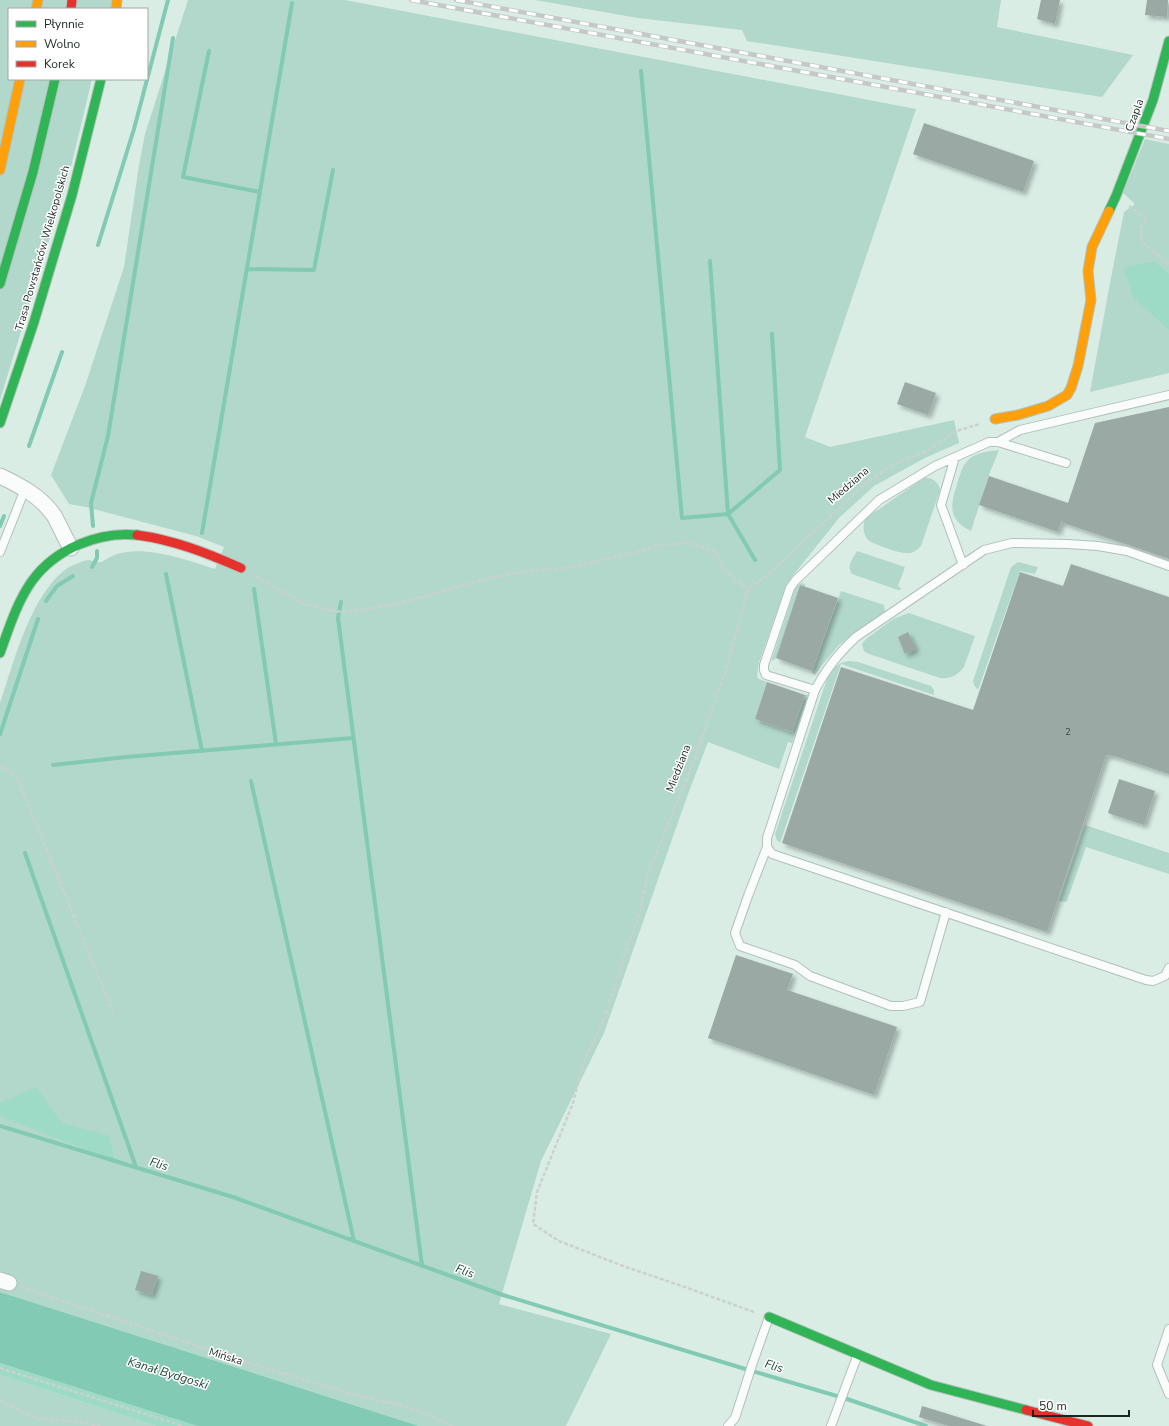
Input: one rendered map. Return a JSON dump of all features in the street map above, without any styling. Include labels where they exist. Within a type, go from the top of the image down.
[{"type":"main road","name":"Czapla","points":[[1116,196],[1153,100],[1169,41]]},
{"type":"main road","points":[[0,170],[20,80]]},
{"type":"main road","points":[[0,284],[33,172],[55,80]]},
{"type":"main road","name":"Trasa Powstańców Wielkopolskich","points":[[0,423],[34,322],[70,202],[101,80]]},
{"type":"main road","points":[[995,419],[1018,415],[1048,406],[1060,400],[1066,395],[1070,388],[1078,366],[1090,300],[1088,271],[1092,247],[1116,196]]},
{"type":"main road","points":[[0,653],[17,607],[33,580],[56,557],[70,548],[97,537],[112,534],[147,536],[188,547],[240,568]]},
{"type":"main road","points":[[769,1317],[932,1385],[1085,1425]]},
{"type":"street","points":[[0,476],[25,488],[45,505],[54,517],[70,548]]},
{"type":"lane","points":[[998,442],[1020,430],[1169,395]]},
{"type":"lane","points":[[815,690],[766,674],[764,665],[790,588],[879,500],[935,466],[989,442],[998,442],[1066,463]]},
{"type":"lane","points":[[955,457],[941,506],[963,565]]},
{"type":"lane","points":[[0,552],[25,488]]},
{"type":"lane","points":[[946,912],[920,1002],[903,1006],[891,1006],[810,976],[795,965],[740,946],[735,933],[767,847],[767,838],[815,690],[824,672],[839,653],[856,637],[984,550],[1012,543],[1098,546],[1126,551],[1169,566]]},
{"type":"lane","points":[[767,847],[772,854],[1146,980],[1153,980],[1165,976],[1169,968]]},
{"type":"lane","points":[[728,1426],[735,1418],[769,1317]]},
{"type":"lane","points":[[1169,1330],[1157,1365],[1169,1394]]},
{"type":"lane","points":[[831,1426],[858,1354]]},
{"type":"path","points":[[1116,196],[1147,219],[1140,229],[1142,242],[1169,264]]},
{"type":"path","name":"Miedziana","points":[[769,1317],[623,1266],[559,1241],[533,1224],[537,1192],[573,1103],[583,1064],[604,1018],[626,947],[639,915],[648,874],[695,758],[728,663],[748,589],[770,574],[867,482],[894,464],[925,452],[956,431],[995,419]]},
{"type":"path","points":[[240,568],[305,604],[342,612],[396,604],[486,579],[519,572],[572,567],[640,551],[659,544],[688,543],[717,552],[720,564],[733,578],[748,589]]},
{"type":"path","points":[[0,767],[11,772],[18,780],[114,1015]]},
{"type":"path","name":"Mińska","points":[[5,1282],[248,1363],[351,1394],[408,1407],[452,1426]]},
{"type":"path","points":[[0,1368],[183,1426]]},
{"type":"path","points":[[0,1400],[34,1418],[73,1421],[100,1426]]},
{"type":"shaded area","points":[[0,0],[117,0],[113,8],[8,8],[8,80],[92,80],[69,175],[0,400]]},
{"type":"shaded area","points":[[188,0],[345,0],[916,109],[805,437],[830,447],[954,420],[959,443],[925,458],[874,486],[839,518],[787,583],[759,662],[757,677],[767,682],[755,719],[792,732],[805,695],[808,695],[792,743],[788,742],[779,769],[708,742],[688,794],[604,1033],[541,1161],[499,1304],[611,1334],[566,1426],[419,1426],[0,1292],[0,703],[18,649],[34,610],[44,593],[56,578],[69,567],[87,560],[101,562],[117,554],[141,551],[166,555],[215,569],[224,547],[196,536],[86,507],[69,504],[51,475],[85,386],[124,267],[145,134]]},
{"type":"shaded area","points":[[535,0],[1001,0],[997,27],[1133,55],[1102,97],[747,41],[742,30],[638,18]]},
{"type":"shaded area","points":[[1145,139],[1169,144],[1169,373],[1090,392],[1124,212],[1135,204],[1123,193]]},
{"type":"shaded area","points":[[1154,261],[1169,274],[1169,330],[1133,297],[1124,268]]},
{"type":"shaded area","points":[[999,450],[990,472],[971,531],[957,521],[952,510],[952,503],[960,474],[964,465],[975,455]]},
{"type":"shaded area","points":[[924,478],[929,478],[934,481],[940,490],[921,546],[913,552],[903,553],[869,541],[865,536],[864,530],[866,518]]},
{"type":"shaded area","points":[[857,551],[905,567],[898,586],[901,588],[900,590],[852,574],[850,571],[850,565]]},
{"type":"shaded area","points":[[1018,562],[1038,567],[1035,574],[1020,571],[978,690],[973,681],[1011,567]]},
{"type":"shaded area","points":[[802,583],[805,584],[805,587],[800,585],[776,658],[773,661],[772,659],[794,592],[798,585]]},
{"type":"shaded area","points":[[841,591],[884,605],[885,611],[839,645],[815,675],[812,671]]},
{"type":"shaded area","points":[[909,613],[975,636],[964,667],[959,673],[947,678],[940,678],[864,651],[862,644],[866,639],[893,619]]},
{"type":"shaded area","points":[[848,661],[858,662],[931,686],[934,690],[934,695],[841,664],[780,843],[775,834],[827,679],[835,667],[841,663]]},
{"type":"shaded area","points":[[1085,825],[1169,853],[1169,874],[1086,847],[1067,901],[1059,901]]},
{"type":"shaded area","points":[[36,1087],[62,1123],[109,1136],[115,1161],[0,1116],[0,1103]]},
{"type":"shaded area","points":[[0,1363],[197,1426],[156,1426],[0,1375]]},
{"type":"shaded area","points":[[0,1375],[156,1426],[0,1426]]},
{"type":"water","name":"Kanał Bydgoski","points":[[0,1292],[419,1426],[197,1426],[0,1363]]},
{"type":"building","points":[[1041,0],[1060,0],[1055,24],[1037,19]]},
{"type":"building","points":[[1147,0],[1168,0],[1167,17],[1145,15]]},
{"type":"building","points":[[924,123],[1034,161],[1023,192],[913,154]]},
{"type":"building","points":[[905,382],[936,393],[928,415],[897,404]]},
{"type":"building","points":[[1169,407],[1169,559],[1061,522],[1058,532],[979,505],[989,476],[1068,503],[1095,423]]},
{"type":"building","points":[[1071,564],[1169,597],[1169,774],[1114,756],[1106,755],[1047,932],[782,843],[841,667],[973,710],[1020,572],[1063,586]]},
{"type":"building","points":[[800,585],[838,598],[812,671],[776,658]]},
{"type":"building","points":[[908,632],[916,649],[905,654],[898,637]]},
{"type":"building","points":[[767,682],[805,695],[792,732],[755,719]]},
{"type":"building","points":[[1119,779],[1155,791],[1144,825],[1108,813]]},
{"type":"building","points":[[736,955],[793,974],[787,990],[897,1027],[874,1095],[708,1038]]},
{"type":"building","points":[[141,1271],[158,1276],[152,1295],[135,1290]]},
{"type":"building","points":[[922,1406],[987,1426],[949,1426],[919,1417]]},
{"type":"waterway","points":[[148,76],[168,0]]},
{"type":"waterway","points":[[202,533],[292,3]]},
{"type":"waterway","points":[[93,526],[91,503],[108,436],[173,38]]},
{"type":"waterway","points":[[209,51],[183,177],[260,192]]},
{"type":"waterway","points":[[641,71],[682,518],[728,514],[755,560]]},
{"type":"waterway","points":[[98,245],[134,129],[147,80]]},
{"type":"waterway","points":[[247,269],[314,270],[333,170]]},
{"type":"waterway","points":[[710,261],[728,514]]},
{"type":"waterway","points":[[728,514],[780,470],[772,334]]},
{"type":"waterway","points":[[29,446],[62,352]]},
{"type":"waterway","points":[[0,526],[4,516]]},
{"type":"waterway","points":[[92,567],[97,558],[97,551]]},
{"type":"waterway","points":[[166,574],[202,751]]},
{"type":"waterway","points":[[46,601],[57,586],[73,576]]},
{"type":"waterway","points":[[254,589],[276,744]]},
{"type":"waterway","points":[[341,602],[338,618],[422,1266]]},
{"type":"waterway","points":[[0,734],[38,619]]},
{"type":"waterway","points":[[53,765],[126,757],[353,738]]},
{"type":"waterway","points":[[251,781],[354,1241]]},
{"type":"waterway","points":[[25,853],[136,1167]]},
{"type":"waterway","name":"Flis","points":[[0,1126],[233,1197],[503,1295],[847,1399],[926,1426]]},
{"type":"railway","points":[[411,0],[1169,139]]},
{"type":"railway","points":[[456,0],[1169,131]]},
{"type":"traffic: fast","points":[[1109,211],[1153,100],[1169,41]]},
{"type":"traffic: fast","points":[[0,284],[33,172],[55,80]]},
{"type":"traffic: fast","points":[[0,423],[34,322],[72,195],[101,80]]},
{"type":"traffic: fast","points":[[0,653],[14,616],[27,589],[32,581],[53,560],[65,551],[93,539],[108,536],[137,535]]},
{"type":"traffic: fast","points":[[769,1317],[931,1385],[1026,1410]]},
{"type":"traffic: slow","points":[[36,8],[38,0]]},
{"type":"traffic: slow","points":[[116,8],[117,0]]},
{"type":"traffic: slow","points":[[0,170],[20,80]]},
{"type":"traffic: slow","points":[[995,419],[1018,415],[1048,406],[1067,395],[1071,388],[1078,366],[1091,300],[1088,271],[1092,247],[1109,211]]},
{"type":"traffic: jam","points":[[71,8],[72,0]]},
{"type":"traffic: jam","points":[[137,535],[164,540],[190,548],[241,568]]},
{"type":"traffic: jam","points":[[1026,1410],[1088,1426]]}]
